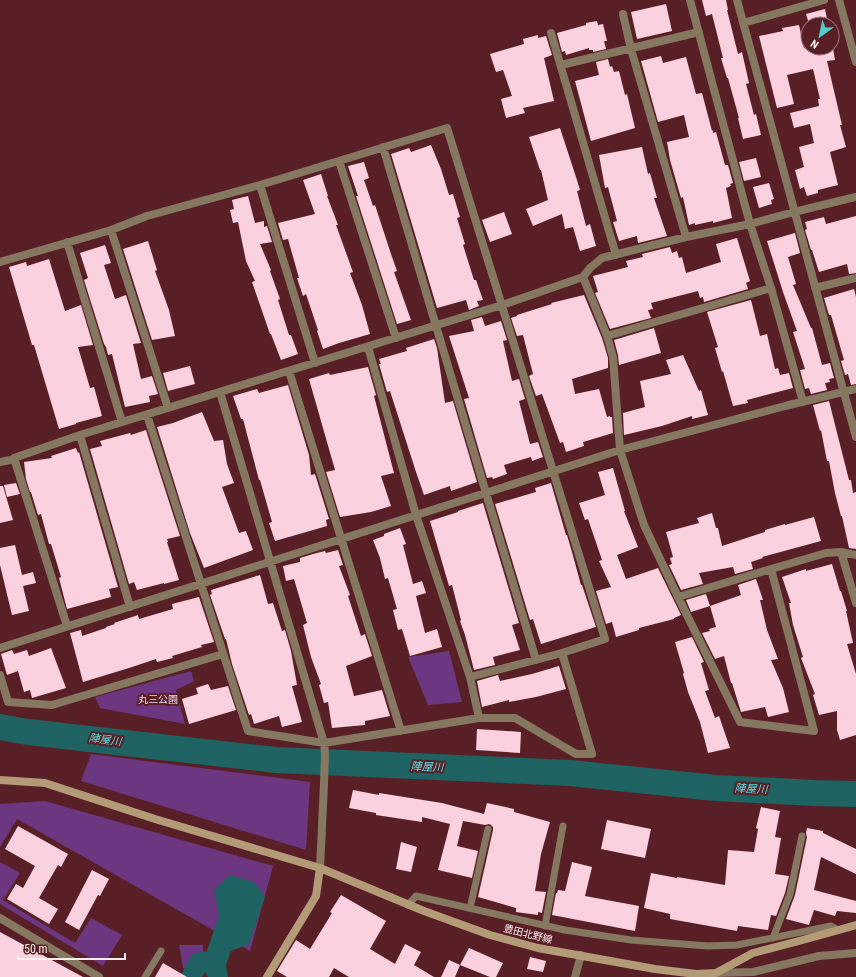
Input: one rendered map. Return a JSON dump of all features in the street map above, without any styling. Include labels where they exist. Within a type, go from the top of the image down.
[{"type":"main road","name":"豊田北野線","points":[[0,780],[45,782],[155,819],[320,868],[408,905],[490,935],[538,948],[655,968],[696,974],[716,973],[753,953],[856,925]]},
{"type":"main road","points":[[267,977],[316,896],[320,868]]},
{"type":"street","points":[[690,0],[750,224],[772,288],[803,402]]},
{"type":"street","points":[[737,0],[856,437]]},
{"type":"street","points":[[743,23],[824,0]]},
{"type":"street","points":[[839,0],[856,62]]},
{"type":"street","points":[[623,14],[686,237]]},
{"type":"street","points":[[560,65],[699,32]]},
{"type":"street","points":[[551,33],[616,255]]},
{"type":"street","points":[[0,262],[111,230],[147,216],[260,185],[447,128],[605,639],[562,653],[470,677]]},
{"type":"street","points":[[383,147],[536,660]]},
{"type":"street","points":[[339,161],[396,338]]},
{"type":"street","points":[[260,185],[315,363]]},
{"type":"street","points":[[0,462],[14,459],[80,435],[147,414],[502,305],[583,277],[590,268],[602,258],[686,237],[750,224],[856,197]]},
{"type":"street","points":[[111,230],[168,408]]},
{"type":"street","points":[[66,242],[122,422]]},
{"type":"street","points":[[583,277],[607,336],[613,357],[620,450],[644,525],[740,722],[814,731],[771,569]]},
{"type":"street","points":[[815,288],[856,278]]},
{"type":"street","points":[[607,336],[772,288]]},
{"type":"street","points":[[368,346],[416,515],[470,677],[479,718]]},
{"type":"street","points":[[289,371],[402,730]]},
{"type":"street","points":[[0,648],[620,450],[856,389]]},
{"type":"street","points":[[220,392],[324,743],[325,754],[320,868]]},
{"type":"street","points":[[147,414],[248,731],[324,743],[479,718],[515,718],[576,754],[592,754],[562,653]]},
{"type":"street","points":[[80,435],[130,606]]},
{"type":"street","points":[[14,459],[67,626]]},
{"type":"street","points":[[678,597],[826,553],[841,552],[856,555]]},
{"type":"street","points":[[841,552],[856,604]]},
{"type":"street","points":[[0,675],[8,702],[52,705],[223,654]]},
{"type":"street","points":[[0,918],[99,977]]},
{"type":"street","points":[[716,973],[753,972],[819,956],[856,953]]},
{"type":"street","points":[[575,977],[581,955]]},
{"type":"lane","points":[[545,926],[562,826]]},
{"type":"lane","points":[[470,908],[488,829]]},
{"type":"lane","points":[[773,938],[790,894],[802,836]]},
{"type":"lane","points":[[408,905],[416,896],[565,930],[631,940],[708,946],[737,945],[832,926],[838,930]]},
{"type":"lane","points":[[145,977],[161,951]]},
{"type":"green space","points":[[449,651],[462,702],[428,705],[408,657]]},
{"type":"green space","name":"丸三公園","points":[[191,671],[194,681],[176,690],[185,724],[100,708],[95,697]]},
{"type":"green space","points":[[91,754],[310,782],[306,850],[81,781]]},
{"type":"green space","points":[[45,801],[273,866],[250,951],[17,819],[0,847],[0,804]]},
{"type":"green space","points":[[0,862],[20,873],[3,900],[75,943],[91,918],[122,935],[103,966],[0,904]]},
{"type":"green space","points":[[179,945],[203,945],[204,968],[183,968]]},
{"type":"water","points":[[230,875],[254,882],[265,896],[249,944],[231,951],[226,965],[228,977],[208,977],[205,972],[202,977],[180,977],[192,954],[207,951],[219,915],[214,890]]},
{"type":"building","points":[[702,0],[726,0],[738,54],[742,52],[749,83],[746,84],[761,135],[743,139],[739,118],[721,58],[723,58],[712,14],[706,16]]},
{"type":"building","points":[[666,4],[672,31],[637,39],[631,12]]},
{"type":"building","points":[[825,9],[826,16],[807,16],[806,14]]},
{"type":"building","points":[[597,21],[598,25],[603,24],[607,41],[604,41],[606,49],[593,52],[593,50],[589,50],[589,48],[566,55],[565,51],[562,52],[557,33],[586,25],[586,23]]},
{"type":"building","points":[[799,25],[800,56],[834,56],[835,60],[827,61],[846,147],[830,152],[838,185],[818,190],[818,193],[807,196],[804,187],[800,189],[795,170],[804,167],[799,147],[814,143],[810,124],[794,128],[790,113],[819,106],[818,99],[820,99],[813,69],[787,75],[794,104],[777,108],[759,36],[783,31],[782,28]]},
{"type":"building","points":[[538,35],[538,38],[546,36],[552,55],[544,58],[554,101],[523,108],[525,113],[506,118],[501,99],[512,96],[503,70],[496,72],[490,54],[524,44],[523,39]]},
{"type":"building","points":[[661,56],[663,63],[686,57],[696,94],[702,93],[712,131],[713,130],[713,133],[716,132],[725,165],[728,165],[733,183],[730,184],[731,186],[726,188],[732,218],[713,223],[713,221],[689,225],[683,197],[681,198],[670,160],[667,142],[689,137],[684,115],[658,122],[641,61]]},
{"type":"building","points":[[608,59],[610,67],[612,66],[614,72],[619,71],[625,95],[627,94],[635,128],[591,141],[575,81],[599,75],[596,62]]},
{"type":"building","points":[[560,128],[580,190],[577,191],[586,226],[590,224],[596,246],[580,251],[573,227],[565,229],[562,214],[533,226],[526,209],[548,200],[541,170],[529,137]]},
{"type":"building","points":[[431,145],[441,169],[449,195],[453,194],[460,217],[457,218],[465,244],[463,245],[474,280],[476,280],[483,300],[477,301],[479,306],[469,310],[466,300],[437,308],[391,154],[409,148],[411,152]]},
{"type":"building","points":[[642,147],[648,174],[650,173],[657,198],[654,198],[667,236],[638,243],[637,236],[619,241],[613,222],[617,221],[608,187],[605,188],[599,155]]},
{"type":"building","points":[[756,158],[761,177],[744,181],[739,162]]},
{"type":"building","points":[[364,162],[369,178],[364,180],[373,206],[375,205],[397,271],[394,272],[411,320],[397,324],[356,196],[358,196],[348,166]]},
{"type":"building","points":[[321,174],[327,196],[338,225],[336,225],[353,272],[350,273],[362,305],[370,334],[323,349],[306,294],[303,296],[297,278],[299,278],[288,239],[283,240],[278,223],[315,214],[303,180]]},
{"type":"building","points":[[769,183],[774,199],[771,200],[772,204],[759,208],[753,187]]},
{"type":"building","points":[[248,196],[255,223],[264,221],[264,227],[267,226],[272,242],[260,244],[271,270],[270,271],[280,299],[278,300],[289,335],[291,335],[298,354],[281,360],[270,334],[252,282],[255,281],[246,261],[238,222],[233,223],[230,210],[234,209],[232,200]]},
{"type":"building","points":[[504,212],[512,234],[490,242],[482,220]]},
{"type":"building","points":[[856,216],[856,273],[849,274],[847,264],[819,272],[805,230],[807,229],[805,222],[824,217],[826,224]]},
{"type":"building","points":[[795,233],[800,253],[788,257],[796,284],[793,285],[812,328],[822,365],[830,363],[834,378],[829,379],[830,382],[825,383],[827,390],[811,394],[809,388],[805,389],[800,370],[805,369],[793,332],[797,331],[767,241]]},
{"type":"building","points":[[737,238],[750,281],[746,283],[748,289],[704,302],[703,297],[700,298],[698,291],[651,303],[653,309],[648,310],[651,318],[610,329],[595,293],[598,292],[593,276],[628,267],[626,261],[643,257],[642,254],[670,247],[672,253],[677,251],[679,258],[682,257],[686,273],[721,262],[716,244]]},
{"type":"building","points":[[148,241],[157,270],[155,271],[169,310],[175,336],[152,340],[123,249]]},
{"type":"building","points":[[105,245],[111,263],[104,265],[115,299],[126,295],[141,343],[133,344],[141,379],[152,376],[158,394],[149,396],[150,402],[125,407],[112,354],[108,355],[84,280],[88,278],[80,253]]},
{"type":"building","points":[[49,259],[65,311],[81,305],[93,345],[78,347],[90,388],[94,387],[102,416],[59,429],[9,267],[26,262],[27,266]]},
{"type":"building","points":[[854,289],[856,297],[856,384],[851,385],[848,374],[845,375],[841,361],[844,360],[831,315],[829,315],[824,298]]},
{"type":"building","points":[[584,295],[602,338],[608,358],[608,368],[572,379],[575,394],[599,389],[607,417],[612,417],[613,433],[583,442],[584,446],[566,452],[563,442],[560,443],[542,394],[536,396],[529,376],[533,374],[523,335],[517,336],[511,318],[552,304],[551,303]]},
{"type":"building","points":[[751,300],[760,336],[767,334],[775,369],[778,368],[780,375],[789,373],[793,388],[747,400],[748,403],[733,406],[715,348],[718,347],[707,312]]},
{"type":"building","points":[[482,317],[485,326],[501,321],[507,340],[503,341],[512,381],[519,379],[525,399],[519,401],[530,444],[538,442],[543,457],[532,461],[531,457],[504,465],[507,474],[493,479],[492,477],[487,478],[464,399],[469,398],[449,336],[474,331],[471,320]]},
{"type":"building","points":[[654,328],[661,353],[619,365],[614,340]]},
{"type":"building","points":[[434,339],[437,348],[445,403],[453,401],[477,482],[451,491],[450,486],[424,495],[390,391],[387,392],[379,359],[407,351],[406,348]]},
{"type":"building","points":[[683,355],[699,391],[701,390],[708,415],[692,419],[692,416],[662,426],[624,435],[623,413],[645,407],[640,381],[671,374],[666,360]]},
{"type":"building","points":[[190,366],[195,384],[168,391],[163,373]]},
{"type":"building","points":[[368,367],[394,473],[381,476],[391,506],[371,512],[340,517],[326,472],[335,470],[309,379],[329,373],[330,375]]},
{"type":"building","points":[[288,385],[309,455],[311,475],[315,474],[329,519],[326,520],[327,526],[275,541],[269,523],[272,522],[243,419],[241,419],[233,396],[257,389],[259,393]]},
{"type":"building","points":[[829,401],[849,480],[851,480],[853,493],[856,492],[856,549],[849,548],[835,493],[829,461],[827,461],[821,430],[820,431],[813,405]]},
{"type":"building","points":[[202,412],[214,441],[223,440],[227,464],[234,483],[222,487],[239,533],[246,531],[253,550],[204,568],[190,533],[157,427],[173,423]]},
{"type":"building","points":[[146,430],[180,536],[167,539],[179,580],[137,590],[134,582],[129,584],[90,449],[102,446],[100,441],[130,433],[131,435]]},
{"type":"building","points":[[76,448],[78,453],[79,452],[118,587],[109,589],[111,597],[67,609],[59,578],[61,577],[51,544],[49,544],[41,514],[38,515],[30,492],[26,479],[24,462],[52,458],[51,456]]},
{"type":"building","points":[[613,468],[624,511],[638,547],[617,555],[626,579],[658,568],[681,615],[674,619],[639,628],[639,630],[616,637],[612,622],[606,624],[596,591],[611,587],[599,561],[602,560],[588,519],[585,520],[579,503],[605,495],[598,472]]},
{"type":"building","points":[[16,483],[20,494],[7,497],[4,485]]},
{"type":"building","points":[[551,483],[581,585],[596,627],[541,644],[533,619],[530,620],[495,504],[536,492],[535,488]]},
{"type":"building","points":[[0,486],[3,486],[13,520],[0,523]]},
{"type":"building","points":[[483,503],[519,623],[512,625],[520,650],[493,657],[495,665],[474,670],[460,621],[452,585],[449,586],[430,521]]},
{"type":"building","points":[[712,513],[716,528],[718,528],[722,546],[765,532],[765,530],[814,517],[821,541],[762,557],[763,558],[751,562],[753,569],[735,574],[733,567],[699,573],[703,584],[681,590],[669,565],[672,564],[670,558],[673,557],[666,532],[699,523],[697,518]]},
{"type":"building","points":[[400,528],[406,544],[403,545],[413,584],[422,581],[426,593],[416,596],[425,633],[437,629],[442,647],[410,656],[402,629],[398,630],[393,610],[397,609],[388,578],[385,579],[380,558],[373,540]]},
{"type":"building","points":[[15,545],[22,575],[33,572],[36,583],[23,586],[29,611],[12,615],[0,565],[0,548]]},
{"type":"building","points":[[338,550],[343,565],[339,566],[350,595],[348,596],[361,636],[365,634],[372,656],[346,666],[354,696],[382,690],[390,716],[365,721],[365,725],[332,728],[328,702],[324,703],[319,685],[321,684],[311,657],[303,625],[307,623],[294,579],[286,581],[283,566],[300,562],[300,558],[313,554]]},
{"type":"building","points":[[832,564],[847,611],[853,643],[847,644],[856,674],[856,735],[840,740],[837,730],[837,711],[819,715],[813,695],[815,694],[801,658],[803,657],[793,625],[789,603],[791,603],[782,577],[806,569],[806,571]]},
{"type":"building","points":[[260,575],[268,604],[273,603],[282,631],[285,630],[291,651],[297,685],[292,686],[302,722],[282,727],[279,716],[254,724],[251,714],[249,715],[232,664],[226,639],[210,595],[212,594],[211,590]]},
{"type":"building","points":[[756,579],[763,600],[760,600],[767,630],[778,659],[771,660],[783,688],[789,712],[768,717],[765,707],[741,712],[724,656],[715,659],[702,633],[710,631],[709,629],[716,627],[710,606],[741,595],[738,585]]},
{"type":"building","points":[[706,594],[710,606],[691,612],[686,600]]},
{"type":"building","points":[[199,597],[214,642],[201,645],[202,647],[172,656],[173,658],[157,662],[156,659],[83,682],[70,633],[81,630],[82,636],[138,615],[139,619],[173,609],[172,604]]},
{"type":"building","points":[[692,637],[704,662],[701,663],[709,690],[705,691],[715,718],[719,716],[730,748],[708,753],[700,722],[688,692],[675,642]]},
{"type":"building","points":[[51,648],[66,688],[32,698],[30,690],[24,692],[18,671],[7,675],[1,654],[12,650],[14,654],[27,650],[29,656]]},
{"type":"building","points":[[559,666],[566,689],[536,697],[509,702],[509,700],[482,707],[477,681],[498,675],[500,681]]},
{"type":"building","points":[[208,684],[211,690],[228,686],[236,710],[189,724],[182,699],[198,694],[196,688]]},
{"type":"building","points":[[477,729],[521,732],[520,753],[476,750]]},
{"type":"building","points":[[353,790],[442,803],[484,814],[487,803],[514,809],[514,812],[550,822],[541,854],[535,891],[546,892],[542,913],[538,912],[538,915],[516,912],[516,908],[478,897],[493,830],[491,825],[463,821],[457,846],[478,851],[472,878],[438,870],[450,824],[422,817],[422,822],[376,815],[376,813],[349,808]]},
{"type":"building","points":[[761,807],[780,811],[775,837],[781,838],[775,874],[789,876],[785,893],[776,916],[771,915],[768,930],[738,926],[737,931],[670,919],[670,914],[644,908],[651,873],[725,885],[728,850],[754,852],[758,829],[756,828]]},
{"type":"building","points":[[607,820],[651,829],[645,858],[601,849]]},
{"type":"building","points":[[18,826],[68,854],[61,867],[58,865],[39,898],[58,909],[49,924],[7,899],[16,884],[23,888],[35,866],[5,849]]},
{"type":"building","points":[[807,828],[823,831],[823,833],[856,849],[856,874],[821,857],[814,890],[856,901],[856,913],[837,911],[835,916],[814,910],[809,925],[786,919],[795,895],[807,837]]},
{"type":"building","points":[[401,842],[417,847],[411,872],[396,869]]},
{"type":"building","points":[[572,862],[592,867],[585,896],[639,906],[635,931],[552,915],[556,893],[558,890],[565,891]]},
{"type":"building","points":[[92,870],[109,879],[100,896],[98,895],[79,930],[65,922]]},
{"type":"building","points":[[341,895],[386,921],[370,949],[395,964],[405,944],[421,952],[414,965],[434,977],[349,977],[334,968],[329,977],[287,977],[277,971],[296,940],[310,949]]},
{"type":"building","points":[[0,932],[83,977],[0,977]]},
{"type":"building","points":[[469,948],[503,963],[496,977],[490,977],[460,965]]},
{"type":"building","points":[[530,957],[546,961],[543,972],[527,969]]},
{"type":"building","points":[[449,960],[460,965],[455,977],[441,977]]},
{"type":"building","points":[[163,963],[187,977],[155,977]]},
{"type":"waterway","name":"陣屋川","points":[[0,727],[28,732],[276,760],[570,773],[716,788],[856,794]]}]
